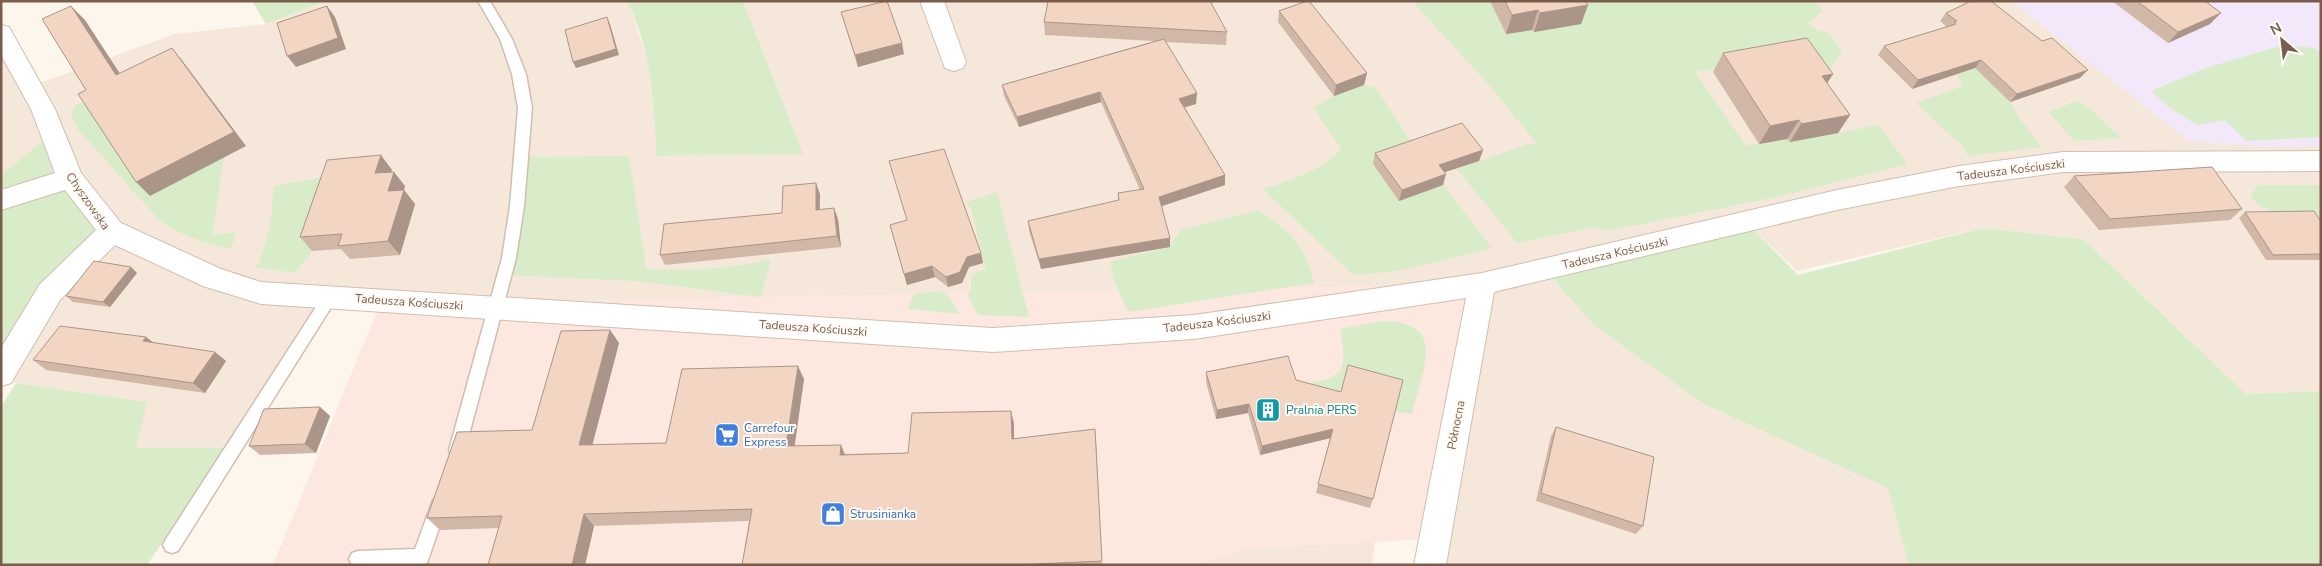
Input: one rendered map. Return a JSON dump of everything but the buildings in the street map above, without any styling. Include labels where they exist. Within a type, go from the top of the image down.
[{"type":"street","points":[[932,1],[954,62]]},
{"type":"street","name":"Chyszowska","points":[[1,33],[43,109],[70,178],[112,232],[50,292],[1,374]]},
{"type":"street","name":"Tadeusza Kościuszki","points":[[112,232],[213,278],[261,293],[993,340],[1194,327],[1482,284],[1837,200],[1959,176],[2063,162],[2321,161]]},
{"type":"street","points":[[1,200],[70,178]]},
{"type":"street","name":"Północna","points":[[1430,565],[1482,284]]},
{"type":"lane","points":[[452,466],[461,440],[494,308],[510,258],[517,206],[525,108],[519,74],[513,56],[506,39],[484,1]]},
{"type":"lane","points":[[172,545],[330,297]]},
{"type":"lane","points":[[358,559],[422,557],[443,494]]},
{"type":"shaded area","points":[[325,1],[626,1],[649,62],[658,156],[802,153],[743,1],[2321,1],[2321,391],[2246,394],[2083,239],[1983,228],[1797,271],[1746,222],[1704,404],[1889,488],[1909,565],[1430,565],[1482,285],[993,340],[330,297],[227,448],[135,448],[146,402],[16,383],[4,371],[1,57],[12,53],[29,87],[175,34],[266,24]]},
{"type":"shaded area","points":[[2011,1],[2321,1],[2321,146],[2270,147],[2189,141]]},
{"type":"shaded area","points":[[1482,284],[1434,539],[1249,548],[1193,565],[273,565],[381,301],[414,303]]},
{"type":"shaded area","points":[[1375,541],[1372,565],[1193,565],[1249,548]]},
{"type":"green space","points":[[252,1],[325,1],[266,24]]},
{"type":"green space","points":[[626,1],[743,1],[803,154],[657,156],[653,96],[647,57],[635,19]]},
{"type":"green space","points":[[1412,1],[1815,1],[1823,11],[1807,23],[1817,30],[1829,33],[1842,51],[1830,69],[1796,57],[1695,72],[1746,146],[1787,139],[1790,142],[1879,125],[1907,164],[1781,196],[1607,231],[1595,227],[1517,243],[1457,169],[1528,144],[1537,144],[1490,86]]},
{"type":"green space","points":[[2283,45],[2314,48],[2321,52],[2321,137],[2246,141],[2225,120],[2197,125],[2170,108],[2151,91],[2206,68]]},
{"type":"green space","points":[[1958,52],[2010,102],[2023,123],[2042,147],[1968,156],[1964,148],[1916,103],[1963,86],[1957,74]]},
{"type":"green space","points":[[183,57],[184,63],[92,108],[224,157],[212,235],[236,232],[231,249],[194,238],[160,221],[77,128],[71,114],[76,105]]},
{"type":"green space","points":[[1364,85],[1376,88],[1416,149],[1492,248],[1398,271],[1353,275],[1263,189],[1315,169],[1341,149],[1313,107],[1334,96]]},
{"type":"green space","points":[[2077,101],[2093,111],[2121,138],[2075,141],[2048,112]]},
{"type":"green space","points":[[53,133],[112,231],[1,374],[1,175]]},
{"type":"green space","points":[[629,156],[646,269],[708,268],[755,263],[771,259],[761,297],[637,281],[504,275],[520,157]]},
{"type":"green space","points":[[339,174],[312,251],[295,273],[255,267],[259,263],[270,227],[274,186]]},
{"type":"green space","points":[[2258,185],[2321,185],[2321,238],[2259,205],[2251,196]]},
{"type":"green space","points":[[997,192],[1029,317],[978,315],[968,296],[972,275],[986,269],[971,208],[966,202]]},
{"type":"green space","points":[[1258,210],[1279,225],[1295,240],[1311,270],[1314,283],[1128,312],[1115,283],[1110,262],[1169,247],[1181,230]]},
{"type":"green space","points":[[1746,222],[1798,275],[1983,228],[2083,239],[2246,394],[2321,391],[2321,565],[1909,565],[1888,488],[1704,404],[1593,324],[1545,270]]},
{"type":"green space","points":[[941,291],[950,298],[960,314],[908,309],[914,294]]},
{"type":"green space","points":[[1380,321],[1402,323],[1416,329],[1424,338],[1426,351],[1425,365],[1412,414],[1308,396],[1312,381],[1333,377],[1342,366],[1343,349],[1340,329]]},
{"type":"green space","points":[[16,383],[147,402],[136,448],[227,448],[147,565],[1,565],[1,407]]},
{"type":"place","name":"Pralnia PERS","points":[[1268,410]]},
{"type":"place","name":"Carrefour Express","points":[[727,435]]},
{"type":"place","name":"Strusinianka","points":[[833,514]]}]
